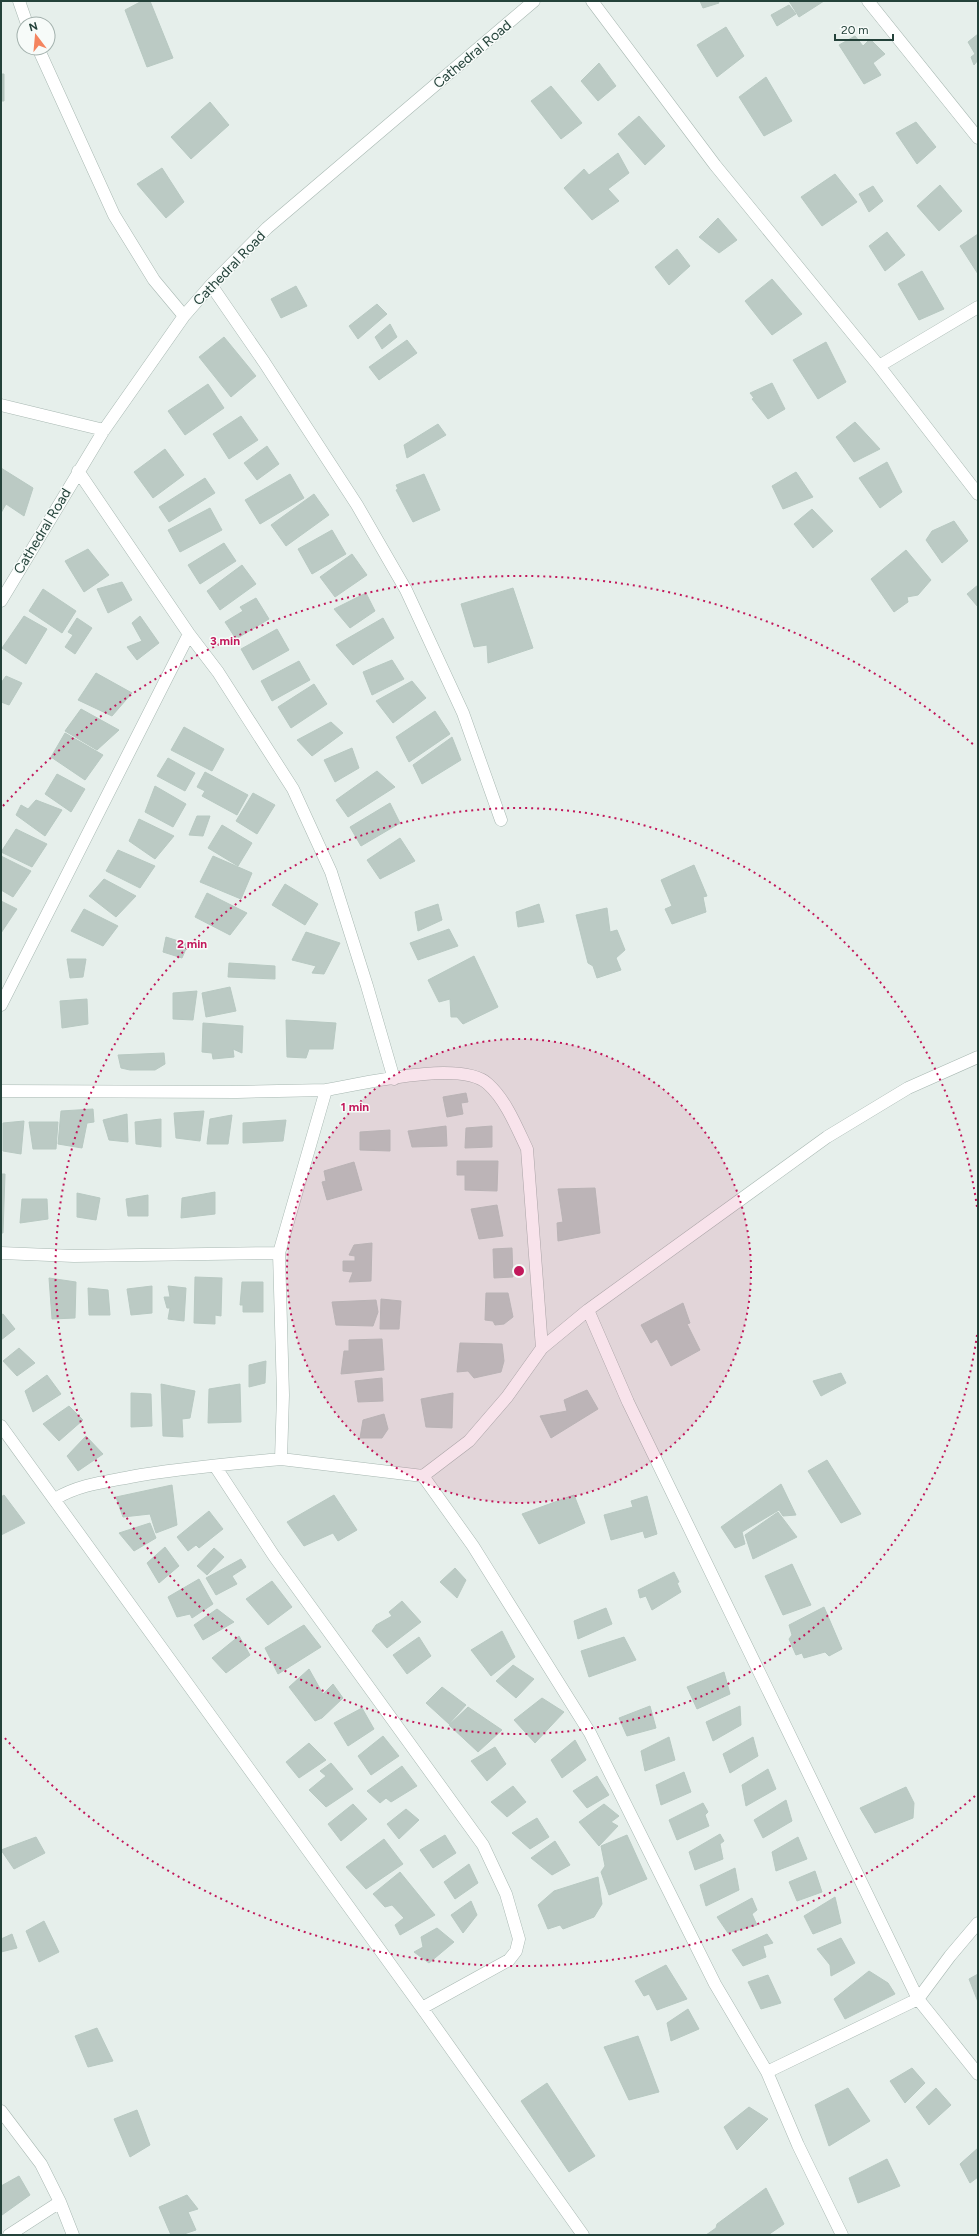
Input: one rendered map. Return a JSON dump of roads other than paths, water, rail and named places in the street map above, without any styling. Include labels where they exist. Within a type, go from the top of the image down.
[{"type":"street","points":[[19,1],[24,16]]},
{"type":"street","name":"Cathedral Road","points":[[1,602],[78,471],[104,430],[184,316],[211,285],[268,228],[534,1]]},
{"type":"street","points":[[592,1],[715,165],[879,366],[978,494]]},
{"type":"street","points":[[870,2],[978,138]]},
{"type":"street","points":[[42,56],[114,215],[154,280],[184,316]]},
{"type":"street","points":[[211,285],[264,362],[357,505],[406,590],[463,714],[501,820]]},
{"type":"street","points":[[879,366],[978,307]]},
{"type":"street","points":[[1,405],[104,430]]},
{"type":"street","points":[[78,471],[189,634],[218,672],[293,789],[331,872],[367,986],[394,1079]]},
{"type":"street","points":[[1,1005],[189,634]]},
{"type":"street","points":[[55,1499],[66,1492],[89,1484],[179,1468],[281,1459],[423,1476],[469,1441],[507,1396],[542,1348],[588,1310],[827,1136],[908,1088],[978,1057]]},
{"type":"street","points":[[1,1091],[237,1092],[326,1090],[394,1079],[445,1073],[474,1075],[488,1083],[515,1123],[527,1150],[542,1348]]},
{"type":"street","points":[[281,1459],[283,1395],[279,1253],[326,1090]]},
{"type":"street","points":[[1,1253],[74,1256],[279,1253]]},
{"type":"street","points":[[588,1310],[628,1402],[918,2000],[978,2074]]},
{"type":"street","points":[[1,1426],[55,1499],[203,1708],[422,2008],[583,2235]]},
{"type":"street","points":[[215,1466],[274,1556],[483,1845],[506,1894],[519,1939],[516,1951],[509,1960],[422,2008]]},
{"type":"street","points":[[423,1476],[473,1546],[590,1732],[715,1984],[767,2072],[798,2146],[842,2235]]},
{"type":"street","points":[[767,2072],[918,2000],[950,1956],[978,1923]]},
{"type":"street","points":[[1,2111],[41,2164],[60,2202],[73,2235]]},
{"type":"street","points":[[10,2235],[60,2202]]}]
